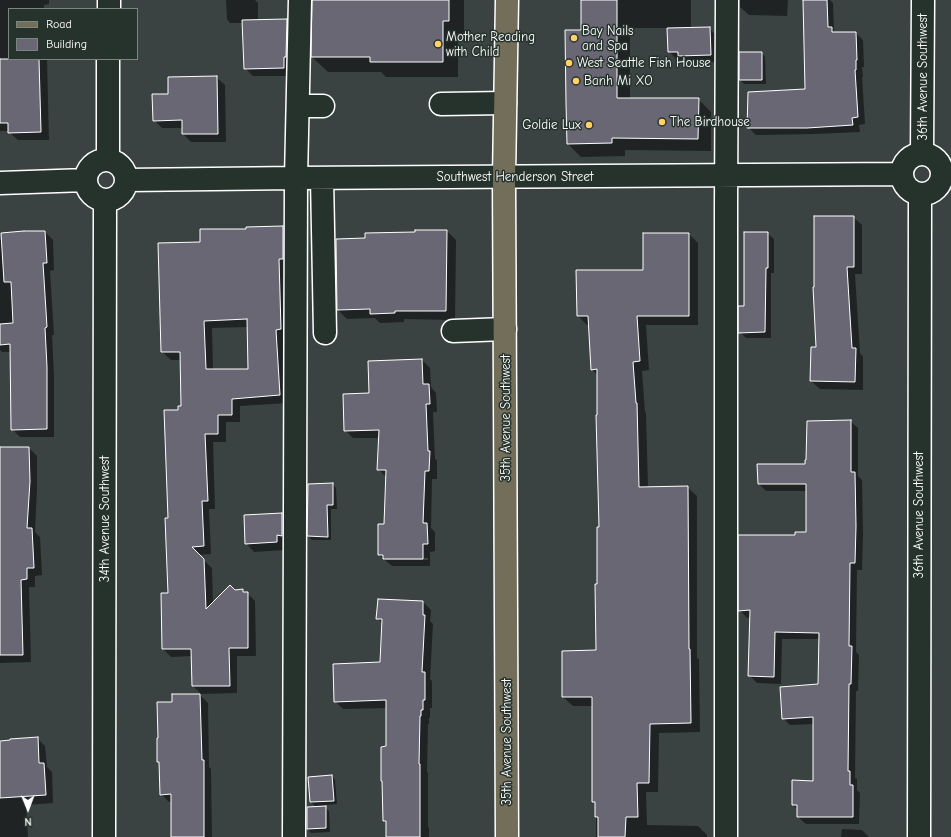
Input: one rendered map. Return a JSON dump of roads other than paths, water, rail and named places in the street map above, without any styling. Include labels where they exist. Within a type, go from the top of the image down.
[{"type":"main road","name":"35th Avenue Southwest","points":[[507,0],[504,177],[507,837]]},
{"type":"street","points":[[294,837],[296,178],[300,0]]},
{"type":"street","points":[[726,837],[727,0]]},
{"type":"street","name":"36th Avenue Southwest","points":[[922,154],[923,0]]},
{"type":"street","points":[[108,60],[108,160]]},
{"type":"street","points":[[441,104],[505,103]]},
{"type":"street","points":[[298,106],[323,106]]},
{"type":"street","points":[[922,154],[927,154],[934,157],[947,174],[933,192],[927,194],[920,194],[909,189],[904,184],[902,174],[904,165],[908,160],[914,156],[922,154]]},
{"type":"street","points":[[108,160],[123,168],[127,180],[123,193],[112,200],[105,201],[93,195],[89,191],[86,184],[88,171],[98,162],[108,160]]},
{"type":"street","name":"Southwest Henderson Street","points":[[127,180],[902,174]]},
{"type":"street","points":[[322,178],[325,333]]},
{"type":"street","points":[[0,183],[86,180]]},
{"type":"street","name":"36th Avenue Southwest","points":[[919,837],[920,194]]},
{"type":"street","name":"34th Avenue Southwest","points":[[104,837],[105,201]]},
{"type":"street","points":[[453,331],[505,329]]},
{"type":"place","name":"Bay Nails and Spa","points":[[574,38]]},
{"type":"place","name":"Mother Reading with Child","points":[[438,44]]},
{"type":"place","name":"West Seattle Fish House","points":[[569,63]]},
{"type":"place","name":"Banh Mi XO","points":[[576,81]]},
{"type":"place","name":"The Birdhouse","points":[[662,122]]},
{"type":"place","name":"Goldie Lux","points":[[589,125]]}]
